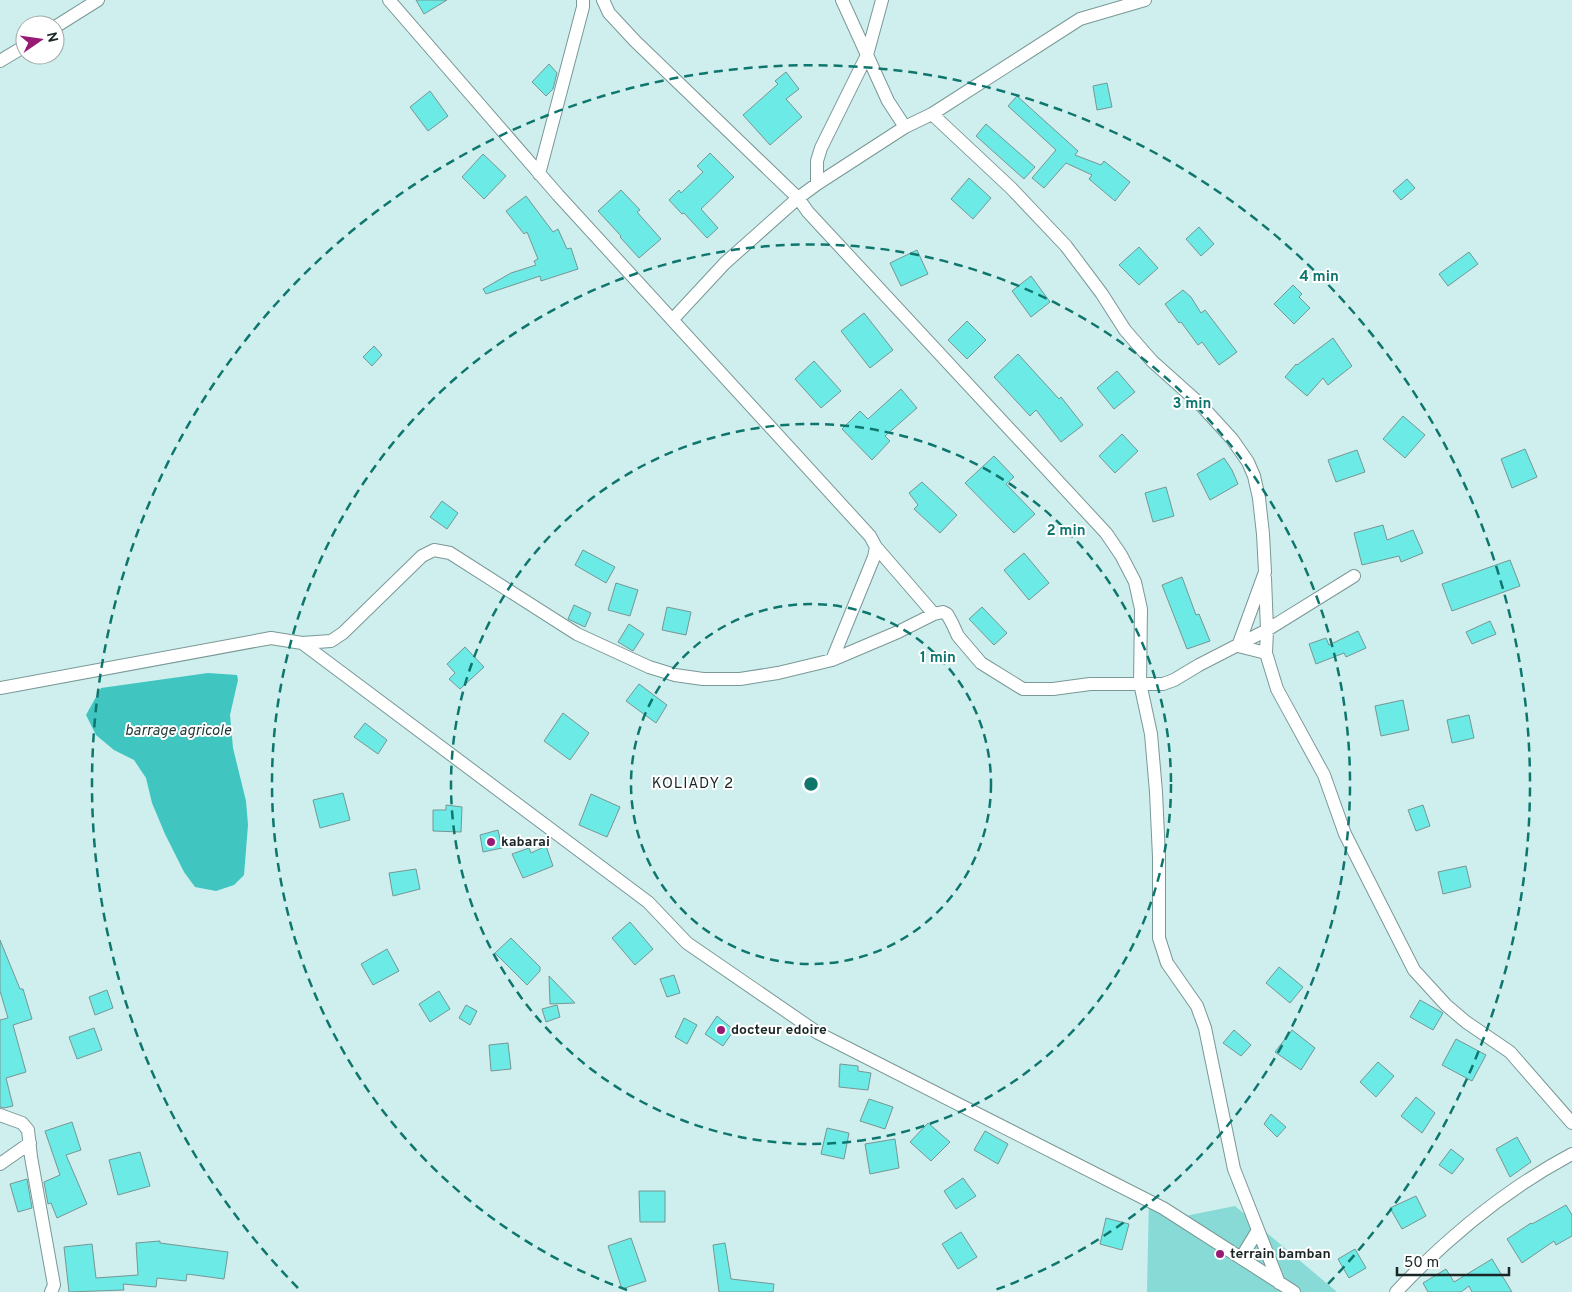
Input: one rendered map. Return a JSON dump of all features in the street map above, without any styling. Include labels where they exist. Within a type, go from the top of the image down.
[{"type":"street","points":[[65,21],[98,0]]},
{"type":"street","points":[[389,0],[539,174],[870,536],[876,547],[934,614]]},
{"type":"street","points":[[539,174],[582,13],[583,0]]},
{"type":"street","points":[[603,0],[609,13],[635,41],[798,198],[808,212],[1106,533],[1121,554],[1135,582],[1141,609],[1140,683],[1151,734],[1156,792],[1159,857],[1159,938],[1167,963],[1197,1006],[1204,1028],[1234,1169],[1280,1283]]},
{"type":"street","points":[[842,0],[888,101],[905,127]]},
{"type":"street","points":[[817,184],[817,161],[821,148],[867,54],[882,0]]},
{"type":"street","points":[[673,319],[725,263],[798,198],[817,184],[905,127],[932,114],[1080,19],[1145,0]]},
{"type":"street","points":[[0,61],[15,52]]},
{"type":"street","points":[[932,114],[1011,188],[1066,246],[1102,294],[1125,330],[1152,361],[1200,404],[1232,439],[1248,462],[1254,476],[1259,498],[1263,534],[1267,630],[1266,653],[1276,689],[1324,775],[1345,834],[1414,970],[1446,1005],[1466,1022],[1510,1052],[1572,1123]]},
{"type":"street","points":[[832,660],[874,557],[876,547]]},
{"type":"street","points":[[0,688],[271,638],[302,643],[331,641],[343,633],[422,556],[434,550],[450,553],[577,634],[649,667],[675,675],[703,679],[740,679],[778,673],[832,660],[898,632],[934,614],[943,612],[947,614],[958,636],[981,664],[1023,689],[1053,689],[1090,684],[1163,684],[1174,680],[1267,630],[1354,576]]},
{"type":"street","points":[[1238,646],[1264,572]]},
{"type":"street","points":[[302,643],[648,902],[687,943],[818,1033],[1163,1208],[1294,1292]]},
{"type":"street","points":[[1238,646],[1266,653]]},
{"type":"street","points":[[0,1115],[22,1123],[28,1130],[54,1284],[51,1292]]},
{"type":"street","points":[[0,1164],[30,1143]]},
{"type":"street","points":[[1399,1291],[1449,1240],[1508,1193],[1547,1167],[1572,1154]]},
{"type":"street","points":[[1241,1258],[1258,1230]]},
{"type":"shaded area","name":"terrain bamban","points":[[1149,1197],[1185,1216],[1235,1206],[1337,1292],[1147,1292]]},
{"type":"water","name":"barrage agricole","points":[[208,673],[237,675],[238,680],[230,715],[233,748],[246,801],[248,825],[244,875],[234,885],[216,891],[195,887],[184,872],[165,834],[152,803],[146,778],[134,760],[114,750],[96,735],[86,715],[101,688]]},
{"type":"building","points":[[416,0],[447,0],[424,14]]},
{"type":"building","points":[[549,64],[557,73],[553,89],[546,96],[532,82]]},
{"type":"building","points":[[786,72],[799,89],[786,99],[802,117],[770,145],[743,115],[778,84],[775,81]]},
{"type":"building","points":[[1107,83],[1112,107],[1097,110],[1093,86]]},
{"type":"building","points":[[430,91],[448,116],[428,131],[410,107]]},
{"type":"building","points":[[1017,96],[1078,151],[1075,155],[1101,165],[1104,161],[1130,182],[1115,201],[1089,179],[1092,175],[1066,163],[1044,188],[1032,178],[1056,150],[1008,106]]},
{"type":"building","points":[[986,124],[1035,167],[1024,179],[976,136]]},
{"type":"building","points":[[710,153],[734,177],[701,209],[718,228],[707,238],[669,200],[679,190],[681,193],[703,172],[697,166]]},
{"type":"building","points":[[483,154],[506,176],[484,199],[462,177]]},
{"type":"building","points":[[969,178],[991,198],[973,219],[951,199]]},
{"type":"building","points":[[1407,179],[1415,188],[1401,200],[1393,191]]},
{"type":"building","points":[[621,190],[640,210],[637,212],[661,239],[639,258],[598,211]]},
{"type":"building","points":[[526,196],[553,232],[558,229],[567,249],[571,248],[578,269],[541,281],[540,276],[486,294],[483,289],[511,273],[536,265],[534,261],[538,259],[527,232],[524,234],[506,211]]},
{"type":"building","points":[[1199,227],[1214,244],[1201,256],[1186,239]]},
{"type":"building","points":[[1139,247],[1158,268],[1139,285],[1119,265]]},
{"type":"building","points":[[917,250],[928,274],[901,286],[890,263]]},
{"type":"building","points":[[1469,252],[1478,264],[1448,286],[1439,274]]},
{"type":"building","points":[[1031,276],[1050,302],[1031,317],[1012,291]]},
{"type":"building","points":[[1293,285],[1302,294],[1299,297],[1310,308],[1294,324],[1274,304]]},
{"type":"building","points":[[1183,290],[1191,297],[1201,313],[1205,310],[1237,352],[1219,365],[1202,342],[1198,345],[1165,304]]},
{"type":"building","points":[[864,313],[893,350],[870,368],[841,331]]},
{"type":"building","points":[[967,321],[986,340],[967,359],[948,340]]},
{"type":"building","points":[[1333,338],[1352,366],[1328,385],[1323,378],[1307,396],[1285,377],[1296,364]]},
{"type":"building","points":[[374,346],[382,355],[372,366],[363,357]]},
{"type":"building","points":[[1018,354],[1059,399],[1061,397],[1083,425],[1061,442],[1036,410],[1030,416],[994,377]]},
{"type":"building","points":[[814,361],[841,391],[821,408],[795,379]]},
{"type":"building","points":[[1117,371],[1135,392],[1114,409],[1097,388]]},
{"type":"building","points":[[901,389],[917,408],[885,436],[890,441],[872,460],[842,429],[860,411],[868,419]]},
{"type":"building","points":[[1403,416],[1425,435],[1405,458],[1383,439]]},
{"type":"building","points":[[1122,434],[1138,451],[1115,473],[1099,456]]},
{"type":"building","points":[[1525,449],[1537,477],[1512,488],[1501,459]]},
{"type":"building","points":[[1357,450],[1365,472],[1336,482],[1328,460]]},
{"type":"building","points":[[994,456],[1014,477],[1006,484],[1035,514],[1014,533],[965,483]]},
{"type":"building","points":[[1224,458],[1238,484],[1210,500],[1197,474]]},
{"type":"building","points":[[922,482],[957,515],[940,533],[914,509],[918,505],[909,493]]},
{"type":"building","points":[[1166,487],[1174,516],[1153,522],[1145,493]]},
{"type":"building","points":[[442,501],[458,513],[447,529],[430,517]]},
{"type":"building","points":[[1383,525],[1387,540],[1413,530],[1423,553],[1401,562],[1399,556],[1362,565],[1354,533]]},
{"type":"building","points":[[583,550],[615,567],[606,583],[575,565]]},
{"type":"building","points":[[1024,553],[1049,583],[1029,600],[1004,570]]},
{"type":"building","points":[[1510,560],[1520,586],[1452,611],[1442,584]]},
{"type":"building","points":[[1182,577],[1196,615],[1199,614],[1210,641],[1187,649],[1162,585]]},
{"type":"building","points":[[616,583],[638,590],[630,616],[608,610]]},
{"type":"building","points":[[574,605],[591,613],[585,627],[568,619]]},
{"type":"building","points":[[667,607],[691,612],[686,635],[662,630]]},
{"type":"building","points":[[982,607],[1007,633],[994,645],[969,619]]},
{"type":"building","points":[[1490,621],[1496,634],[1472,644],[1466,632]]},
{"type":"building","points":[[629,624],[644,634],[633,651],[618,642]]},
{"type":"building","points":[[1358,631],[1366,648],[1346,657],[1344,653],[1316,664],[1309,644],[1326,638],[1329,645]]},
{"type":"building","points":[[465,647],[484,667],[460,689],[449,679],[455,673],[447,664]]},
{"type":"building","points":[[639,684],[667,705],[656,723],[626,701]]},
{"type":"building","points":[[1403,700],[1409,730],[1381,736],[1375,706]]},
{"type":"building","points":[[563,713],[589,733],[570,760],[544,741]]},
{"type":"building","points":[[1469,715],[1474,738],[1452,743],[1447,720]]},
{"type":"building","points":[[365,723],[387,740],[378,754],[354,737]]},
{"type":"building","points":[[343,793],[350,820],[320,828],[313,800]]},
{"type":"building","points":[[591,794],[620,807],[607,837],[579,825]]},
{"type":"building","points":[[446,805],[462,807],[461,832],[433,831],[433,810],[446,810]]},
{"type":"building","points":[[1423,805],[1430,826],[1416,831],[1408,810]]},
{"type":"building","name":"kabarai","points":[[498,830],[502,848],[483,852],[480,835]]},
{"type":"building","points":[[546,846],[553,866],[523,878],[512,854],[529,848],[531,853]]},
{"type":"building","points":[[1466,866],[1471,887],[1443,894],[1438,872]]},
{"type":"building","points":[[416,869],[420,889],[393,896],[389,873]]},
{"type":"building","points":[[630,922],[653,949],[635,965],[612,938]]},
{"type":"building","points":[[511,938],[540,967],[540,971],[527,985],[495,953]]},
{"type":"building","points":[[0,940],[20,989],[23,989],[32,1019],[13,1025],[26,1072],[6,1078],[13,1106],[4,1108],[0,1107],[0,1020],[8,1018],[0,991]]},
{"type":"building","points":[[387,949],[399,971],[373,985],[361,964]]},
{"type":"building","points":[[1279,967],[1303,987],[1290,1003],[1266,983]]},
{"type":"building","points":[[674,975],[680,993],[667,997],[660,979]]},
{"type":"building","points":[[549,976],[575,1003],[550,1004]]},
{"type":"building","points":[[107,990],[113,1008],[95,1015],[89,997]]},
{"type":"building","points":[[439,991],[450,1009],[430,1022],[419,1004]]},
{"type":"building","points":[[1420,1000],[1443,1013],[1433,1030],[1410,1017]]},
{"type":"building","points":[[466,1005],[477,1011],[470,1025],[459,1018]]},
{"type":"building","points":[[557,1005],[560,1017],[546,1022],[542,1009]]},
{"type":"building","name":"docteur edoire","points":[[717,1016],[734,1030],[723,1046],[705,1034]]},
{"type":"building","points":[[684,1018],[697,1025],[687,1044],[675,1037]]},
{"type":"building","points":[[94,1028],[102,1050],[77,1059],[69,1037]]},
{"type":"building","points":[[1234,1030],[1251,1045],[1241,1056],[1223,1043]]},
{"type":"building","points":[[1292,1030],[1315,1048],[1301,1070],[1275,1052]]},
{"type":"building","points":[[1456,1039],[1486,1055],[1472,1081],[1442,1065]]},
{"type":"building","points":[[508,1043],[511,1069],[491,1071],[489,1045]]},
{"type":"building","points":[[1378,1062],[1394,1076],[1376,1097],[1360,1082]]},
{"type":"building","points":[[840,1064],[858,1066],[858,1071],[871,1073],[868,1090],[839,1087]]},
{"type":"building","points":[[1416,1097],[1435,1113],[1422,1133],[1401,1116]]},
{"type":"building","points":[[869,1099],[893,1107],[885,1129],[860,1121]]},
{"type":"building","points":[[1271,1114],[1286,1127],[1277,1137],[1264,1124]]},
{"type":"building","points":[[72,1122],[81,1150],[66,1155],[87,1204],[57,1218],[51,1203],[48,1204],[44,1182],[60,1175],[45,1131]]},
{"type":"building","points":[[928,1123],[950,1142],[931,1161],[910,1142]]},
{"type":"building","points":[[827,1128],[849,1133],[844,1159],[821,1154]]},
{"type":"building","points":[[985,1131],[1008,1144],[998,1164],[974,1150]]},
{"type":"building","points":[[1517,1137],[1531,1162],[1510,1177],[1496,1149]]},
{"type":"building","points":[[895,1139],[899,1168],[870,1174],[865,1144]]},
{"type":"building","points":[[1451,1149],[1464,1159],[1452,1174],[1439,1165]]},
{"type":"building","points":[[140,1152],[150,1186],[118,1195],[109,1160]]},
{"type":"building","points":[[963,1178],[976,1196],[956,1209],[944,1191]]},
{"type":"building","points":[[27,1179],[32,1208],[18,1212],[10,1184]]},
{"type":"building","points":[[639,1191],[665,1191],[665,1222],[640,1222]]},
{"type":"building","points":[[1416,1196],[1426,1216],[1402,1229],[1390,1208]]},
{"type":"building","points":[[1566,1205],[1572,1215],[1572,1236],[1556,1245],[1554,1241],[1522,1263],[1507,1239],[1531,1223]]},
{"type":"building","points":[[1106,1218],[1129,1224],[1122,1250],[1100,1244]]},
{"type":"building","points":[[961,1232],[977,1257],[958,1269],[942,1244]]},
{"type":"building","points":[[631,1238],[646,1281],[622,1289],[608,1246]]},
{"type":"building","points":[[160,1241],[160,1243],[228,1252],[224,1279],[187,1274],[186,1281],[157,1278],[156,1287],[123,1284],[124,1290],[69,1292],[64,1247],[92,1244],[96,1278],[138,1275],[136,1243]]},
{"type":"building","points":[[725,1243],[731,1279],[774,1284],[773,1292],[719,1292],[713,1245]]},
{"type":"building","points":[[1355,1249],[1366,1268],[1349,1278],[1338,1259]]},
{"type":"building","points":[[1492,1259],[1512,1292],[1472,1292],[1469,1286],[1461,1292],[1428,1292],[1423,1283],[1446,1269],[1454,1282]]},
{"type":"place","name":"kabarai","points":[[491,842]]},
{"type":"place","name":"docteur edoire","points":[[721,1030]]},
{"type":"place","name":"terrain bamban","points":[[1220,1254]]},
{"type":"district","name":"KOLIADY 2","points":[[693,784]]}]
